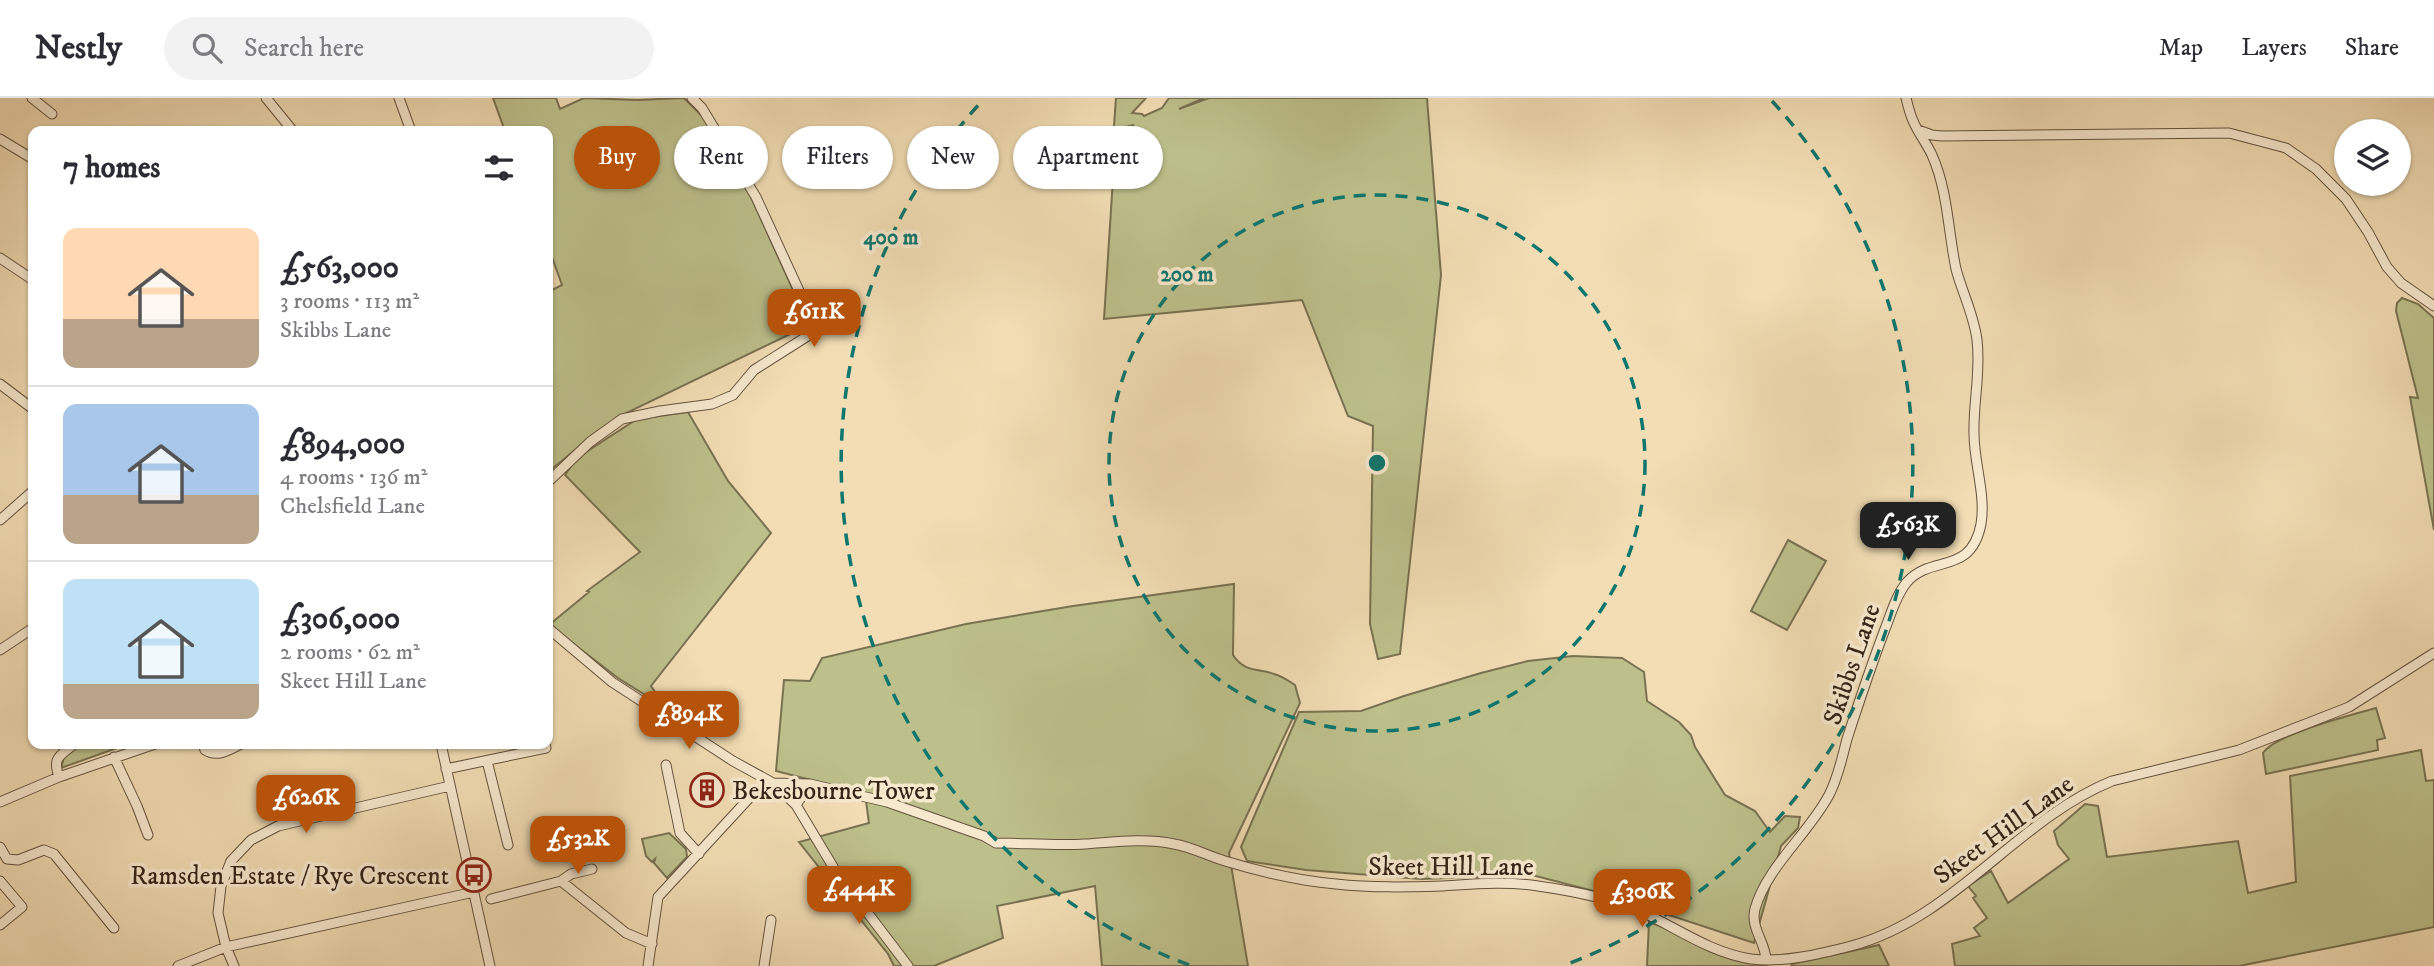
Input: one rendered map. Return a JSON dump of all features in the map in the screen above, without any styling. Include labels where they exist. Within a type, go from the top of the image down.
[{"type":"street","points":[[32,98],[51,114]]},
{"type":"street","points":[[266,98],[289,126]]},
{"type":"street","points":[[399,98],[409,126]]},
{"type":"street","points":[[553,477],[590,442],[622,419],[723,400],[733,395],[754,370],[817,330],[756,197],[702,108],[692,98]]},
{"type":"street","name":"Skibbs Lane","points":[[1772,962],[1756,930],[1754,911],[1781,862],[1817,815],[1829,794],[1865,679],[1896,600],[1907,582],[1919,572],[1953,562],[1965,555],[1975,541],[1981,523],[1981,495],[1973,431],[1978,389],[1977,336],[1957,270],[1945,196],[1932,155],[1917,129],[1906,98]]},
{"type":"street","points":[[1917,129],[1937,136],[2229,133],[2275,144],[2286,148],[2316,169],[2346,199],[2387,267],[2401,283],[2434,306]]},
{"type":"street","points":[[1932,155],[1937,136]]},
{"type":"street","points":[[0,139],[28,156]]},
{"type":"street","points":[[0,258],[28,277]]},
{"type":"street","points":[[0,384],[28,405]]},
{"type":"street","points":[[0,520],[28,495]]},
{"type":"street","points":[[0,650],[28,631]]},
{"type":"street","points":[[553,632],[612,682],[733,761],[773,783],[796,805],[835,870],[908,966]]},
{"type":"street","name":"Skeet Hill Lane","points":[[773,783],[810,784],[887,802],[984,836],[996,843],[1172,843],[1268,873],[1320,883],[1375,888],[1512,884],[1555,889],[1640,911],[1693,940],[1730,954],[1772,962],[1872,939],[1922,914],[2054,813],[2082,795],[2112,781],[2239,750],[2349,707],[2434,653]]},
{"type":"street","points":[[59,776],[55,765],[57,759],[68,749]]},
{"type":"street","points":[[0,802],[59,776],[139,749]]},
{"type":"street","points":[[205,749],[211,754],[230,749]]},
{"type":"street","points":[[442,749],[491,966]]},
{"type":"street","points":[[446,769],[533,749]]},
{"type":"street","points":[[114,757],[148,835]]},
{"type":"street","points":[[487,761],[508,845]]},
{"type":"street","points":[[666,765],[680,833],[699,854]]},
{"type":"street","points":[[796,805],[810,784]]},
{"type":"street","points":[[234,966],[226,947],[218,913],[221,886],[231,861],[251,840],[278,826],[450,786]]},
{"type":"street","points":[[648,966],[658,897],[752,795]]},
{"type":"street","points":[[0,847],[7,859],[18,860],[44,850],[54,854],[114,928]]},
{"type":"street","points":[[491,899],[561,881],[571,874],[592,869]]},
{"type":"street","points":[[0,881],[22,906],[0,925]]},
{"type":"street","points":[[561,881],[626,933],[652,944]]},
{"type":"street","points":[[178,966],[226,947],[474,891]]},
{"type":"street","points":[[764,966],[771,920]]},
{"type":"green space","points":[[493,98],[556,98],[560,109],[584,98],[684,98],[712,126],[674,126],[674,189],[747,189],[809,325],[622,415],[553,468],[553,290],[562,285],[553,260],[553,126],[503,126]]},
{"type":"green space","points":[[1116,98],[1146,98],[1132,113],[1144,116],[1162,108],[1169,98],[1204,98],[1179,109],[1209,98],[1427,98],[1441,275],[1400,654],[1378,659],[1370,624],[1373,426],[1348,416],[1302,300],[1104,319],[1112,189],[1163,189],[1163,126],[1114,126]]},
{"type":"green space","points":[[2402,298],[2418,304],[2434,318],[2434,530],[2410,397],[2418,398],[2396,311],[2397,303]]},
{"type":"green space","points":[[688,412],[728,481],[771,533],[651,686],[658,696],[655,701],[618,678],[553,628],[553,622],[589,592],[587,591],[640,552],[565,475],[577,458],[637,419]]},
{"type":"green space","points":[[1788,540],[1826,561],[1787,630],[1751,611]]},
{"type":"green space","points":[[1234,584],[1233,655],[1242,665],[1277,675],[1295,685],[1300,703],[1229,853],[1248,966],[1102,966],[1095,886],[997,906],[1003,938],[934,966],[894,966],[888,954],[799,842],[869,823],[862,793],[776,771],[784,680],[810,681],[822,658],[966,624]]},
{"type":"green space","points":[[1573,656],[1622,658],[1644,672],[1647,701],[1679,722],[1691,735],[1695,747],[1725,795],[1755,811],[1770,832],[1785,816],[1800,817],[1798,828],[1781,846],[1754,943],[1640,903],[1532,875],[1421,879],[1306,870],[1247,861],[1241,847],[1299,712],[1361,711],[1481,673],[1528,661]]},
{"type":"green space","points":[[2376,708],[2385,738],[2377,740],[2378,750],[2266,774],[2263,753],[2270,746],[2298,732]]},
{"type":"green space","points":[[73,749],[114,749],[61,768],[64,757]]},
{"type":"green space","points":[[2421,750],[2426,781],[2434,780],[2434,927],[2239,966],[1955,966],[1952,944],[1980,936],[1974,928],[1987,918],[1968,886],[1991,871],[2008,903],[2069,859],[2058,845],[2054,831],[2085,804],[2098,806],[2107,857],[2238,841],[2248,893],[2296,882],[2290,776]]},
{"type":"green space","points":[[669,833],[686,849],[687,857],[667,878],[654,863],[655,859],[652,862],[646,856],[642,839]]},
{"type":"green space","points":[[1649,922],[1768,966],[1647,966]]},
{"type":"green space","points":[[1879,945],[1889,966],[1791,966],[1792,964]]},
{"type":"place","name":"Bekesbourne Tower","points":[[707,790]]},
{"type":"place","name":"Ramsden Estate / Rye Crescent","points":[[474,875]]}]
